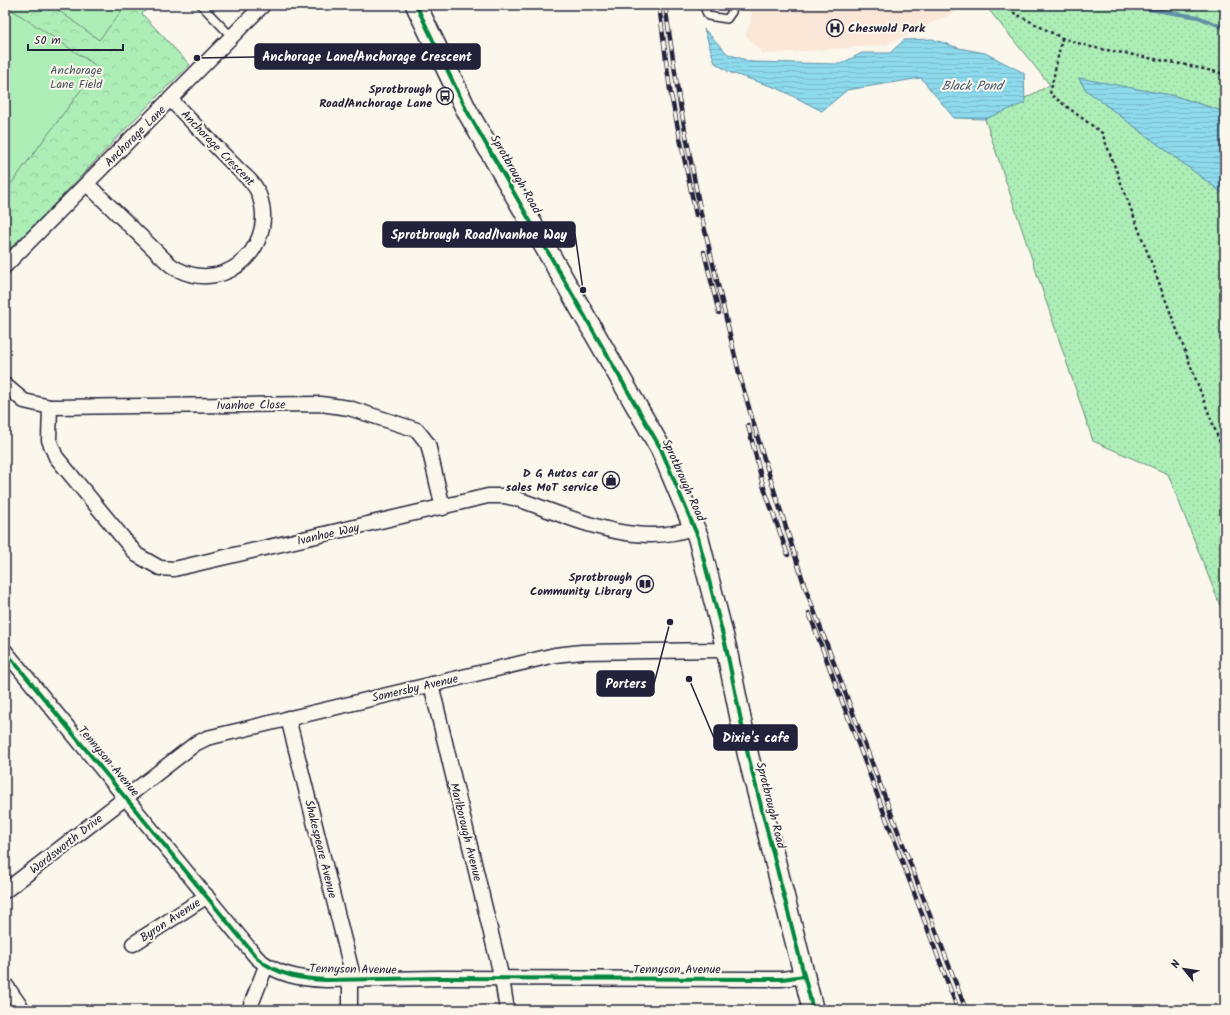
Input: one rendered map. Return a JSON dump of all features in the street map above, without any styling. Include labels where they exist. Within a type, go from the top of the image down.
[{"type":"street","name":"Anchorage Lane","points":[[5,266],[171,100],[263,5]]},
{"type":"street","name":"Sprotbrough Road","points":[[416,5],[467,111],[661,449],[694,527],[726,647],[748,755],[813,1010]]},
{"type":"street","name":"Anchorage Crescent","points":[[87,184],[163,258],[177,269],[189,274],[216,274],[241,264],[251,254],[258,242],[264,214],[256,188],[171,100]]},
{"type":"street","name":"Ivanhoe Close","points":[[5,385],[24,401],[50,407],[321,404],[349,408],[417,430],[424,437],[428,444],[443,508]]},
{"type":"street","name":"Ivanhoe Way","points":[[50,407],[49,440],[56,457],[137,555],[160,568],[174,569],[443,508],[488,496],[504,496],[518,499],[604,530],[656,535],[669,534],[694,527]]},
{"type":"street","name":"Somersby Avenue","points":[[126,797],[195,744],[207,738],[555,654],[582,652],[718,650],[726,647]]},
{"type":"street","name":"Tennyson Avenue","points":[[5,650],[257,958],[266,966],[278,972],[309,979],[352,980],[782,979],[804,976]]},
{"type":"street","name":"Marlborough Avenue","points":[[431,684],[502,979],[507,1010]]},
{"type":"street","name":"Shakespeare Avenue","points":[[288,718],[352,980],[350,1010]]},
{"type":"street","name":"Wordsworth Drive","points":[[5,891],[126,797]]},
{"type":"street","name":"Byron Avenue","points":[[133,944],[201,900],[206,895]]},
{"type":"street","points":[[248,1010],[266,966]]},
{"type":"street","points":[[5,984],[23,1010]]},
{"type":"lane","points":[[201,5],[232,37]]},
{"type":"lane","points":[[703,5],[708,16],[727,19],[732,12],[733,5]]},
{"type":"path","points":[[1004,5],[1008,10],[1062,38],[1091,47],[1225,74]]},
{"type":"path","points":[[1062,38],[1050,94],[1102,133],[1225,456]]},
{"type":"shaded area","name":"Cheswold Park","points":[[750,5],[970,5],[885,45],[763,54],[745,35],[751,21]]},
{"type":"green space","name":"Anchorage Lane Field","points":[[5,5],[151,5],[142,14],[190,65],[143,111],[52,207],[5,253]]},
{"type":"green space","points":[[51,5],[126,5],[99,40]]},
{"type":"green space","points":[[985,5],[1225,5],[1225,112],[1175,96],[1079,79],[1086,90],[1225,195],[1225,618],[1168,474],[1093,441],[985,119],[1050,85]]},
{"type":"green space","points":[[9,8],[98,67],[5,192],[5,13]]},
{"type":"water","name":"Black Pond","points":[[704,29],[728,54],[752,62],[840,64],[862,53],[890,53],[904,40],[932,39],[959,48],[985,53],[1024,73],[1025,103],[985,119],[954,118],[921,78],[847,90],[822,111],[777,88],[731,73],[715,63]]},
{"type":"water","points":[[1079,78],[1175,96],[1225,112],[1225,195],[1086,90]]},
{"type":"waterway","points":[[1123,5],[1198,17],[1225,28]]},
{"type":"railway","points":[[659,5],[670,90],[696,215]]},
{"type":"railway","points":[[665,5],[679,99],[701,214],[740,377],[761,449],[805,587],[966,1010]]},
{"type":"railway","points":[[704,252],[719,313]]},
{"type":"railway","points":[[748,425],[763,485],[788,555]]},
{"type":"railway","points":[[809,613],[958,1010]]},
{"type":"cycle path","points":[[416,5],[467,111],[661,449],[698,537],[726,647],[748,755],[813,1010]]},
{"type":"cycle path","points":[[5,651],[257,958],[281,972],[307,979],[326,980],[438,978],[782,979],[804,976]]},
{"type":"place","name":"Cheswold Park","points":[[835,28]]},
{"type":"place","name":"Anchorage Lane/Anchorage Crescent","points":[[197,58]]},
{"type":"place","name":"Sprotbrough Road/Anchorage Lane","points":[[445,96]]},
{"type":"place","name":"Sprotbrough Road/Ivanhoe Way","points":[[583,290]]},
{"type":"place","name":"D G Autos car sales MoT service","points":[[611,480]]},
{"type":"place","name":"Sprotbrough Community Library","points":[[645,584]]},
{"type":"place","name":"Porters","points":[[670,622]]},
{"type":"place","name":"Dixie's cafe","points":[[689,679]]}]
